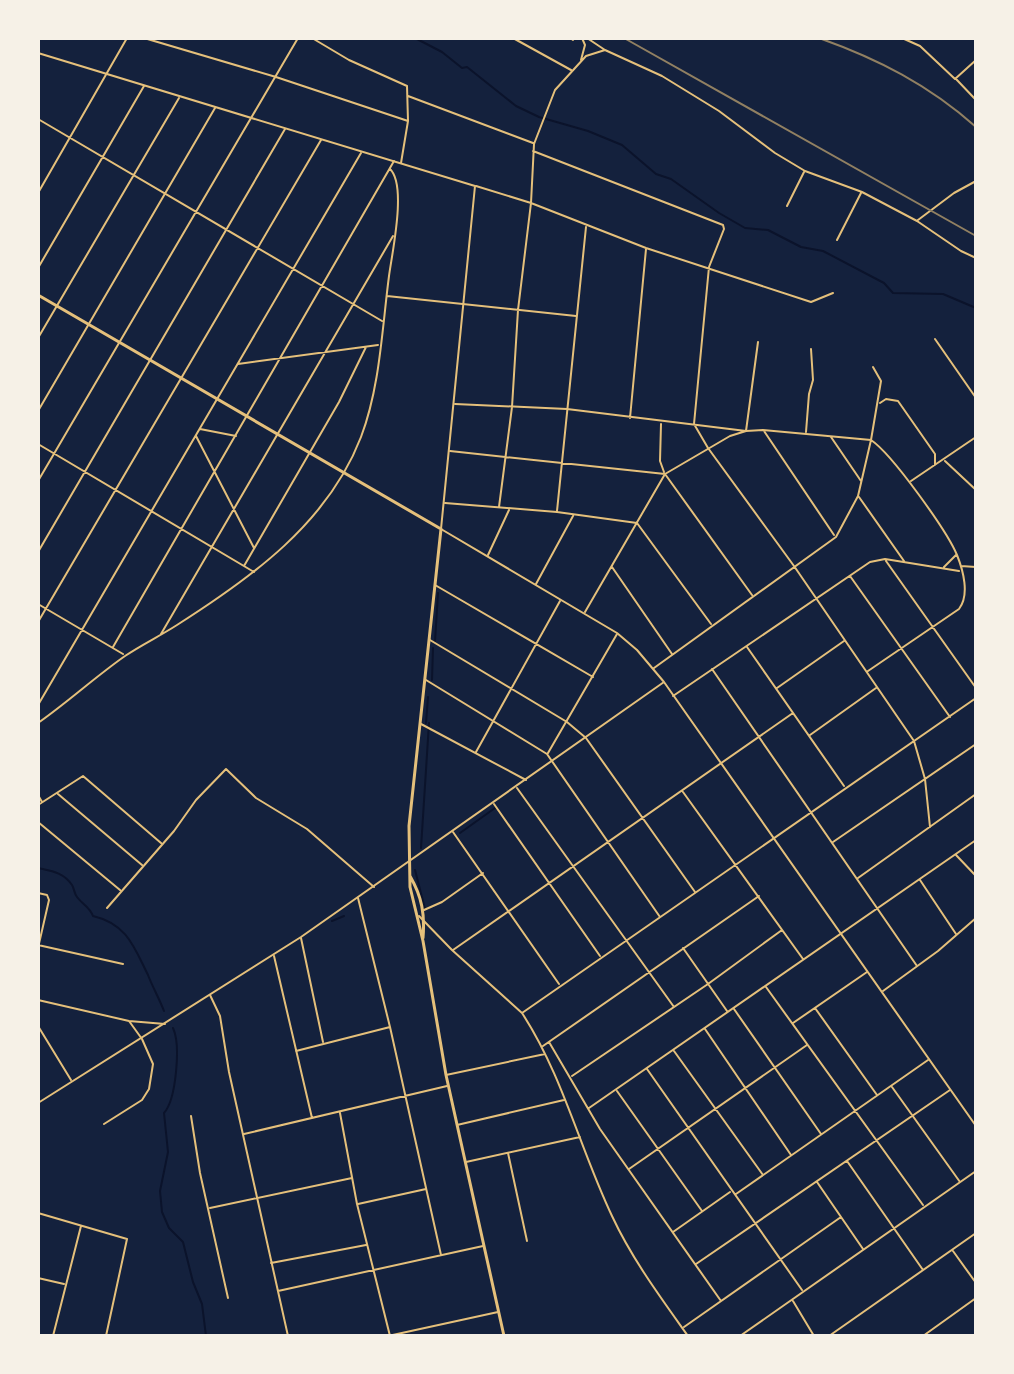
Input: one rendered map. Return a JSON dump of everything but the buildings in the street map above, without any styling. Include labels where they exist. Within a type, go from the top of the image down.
[{"type":"main road","points":[[38,295],[441,529],[409,826],[409,874],[448,1086],[504,1336]]},
{"type":"main road","points":[[409,874],[424,910],[423,941]]},
{"type":"street","points":[[38,193],[127,38]]},
{"type":"street","points":[[144,38],[408,121]]},
{"type":"street","points":[[38,481],[298,38]]},
{"type":"street","points":[[312,38],[349,60],[405,84],[408,121],[401,163]]},
{"type":"street","points":[[513,38],[571,70]]},
{"type":"street","points":[[581,60],[585,45],[582,38]]},
{"type":"street","points":[[587,38],[605,50],[662,76],[805,171],[862,192],[917,221],[976,258]]},
{"type":"street","points":[[902,38],[920,46],[976,100]]},
{"type":"street","points":[[499,507],[512,407],[534,144],[555,90],[581,60],[595,51],[605,50]]},
{"type":"street","points":[[38,58],[39,53],[531,203],[646,248],[811,302],[833,293]]},
{"type":"street","points":[[955,79],[976,60]]},
{"type":"street","points":[[38,268],[145,85]]},
{"type":"street","points":[[38,338],[179,96]]},
{"type":"street","points":[[408,96],[534,144]]},
{"type":"street","points":[[38,411],[216,108]]},
{"type":"street","points":[[38,119],[383,322]]},
{"type":"street","points":[[38,552],[286,128]]},
{"type":"street","points":[[38,622],[321,139]]},
{"type":"street","points":[[38,705],[362,151]]},
{"type":"street","points":[[533,151],[721,223],[724,229],[709,267],[694,424],[914,741],[925,779],[930,827]]},
{"type":"street","points":[[113,647],[324,287],[394,161]]},
{"type":"street","points":[[38,723],[125,656],[254,572],[297,536],[344,472],[362,435],[380,345],[397,213],[396,178],[390,169]]},
{"type":"street","points":[[787,206],[805,171]]},
{"type":"street","points":[[917,221],[954,193],[976,181]]},
{"type":"street","points":[[475,186],[441,529],[585,612],[617,633],[653,668],[976,1126]]},
{"type":"street","points":[[837,240],[862,192]]},
{"type":"street","points":[[557,512],[587,225]]},
{"type":"street","points":[[160,635],[395,233]]},
{"type":"street","points":[[630,419],[646,248]]},
{"type":"street","points":[[386,296],[577,316]]},
{"type":"street","points":[[935,339],[976,398]]},
{"type":"street","points":[[746,431],[758,342]]},
{"type":"street","points":[[237,364],[380,345]]},
{"type":"street","points":[[244,566],[362,360],[366,347]]},
{"type":"street","points":[[806,434],[813,380],[811,349]]},
{"type":"street","points":[[653,668],[836,537],[858,496],[879,404],[881,381],[873,367]]},
{"type":"street","points":[[879,404],[886,399],[898,401],[935,454],[935,465]]},
{"type":"street","points":[[454,404],[567,409],[746,431],[871,440],[879,445],[909,482],[956,554],[964,603],[867,671]]},
{"type":"street","points":[[661,422],[660,461],[665,474],[753,596]]},
{"type":"street","points":[[199,429],[236,436]]},
{"type":"street","points":[[763,430],[836,537]]},
{"type":"street","points":[[585,612],[665,474],[708,448],[746,431]]},
{"type":"street","points":[[196,435],[254,549]]},
{"type":"street","points":[[830,436],[861,481]]},
{"type":"street","points":[[909,482],[976,437]]},
{"type":"street","points":[[38,444],[254,572]]},
{"type":"street","points":[[449,451],[665,474]]},
{"type":"street","points":[[944,460],[976,490]]},
{"type":"street","points":[[858,496],[906,562]]},
{"type":"street","points":[[445,503],[557,512],[637,523],[712,626]]},
{"type":"street","points":[[487,556],[510,509]]},
{"type":"street","points":[[535,585],[573,515]]},
{"type":"street","points":[[943,568],[956,554]]},
{"type":"street","points":[[885,559],[976,688]]},
{"type":"street","points":[[673,696],[870,562],[885,559],[961,571]]},
{"type":"street","points":[[612,566],[672,654]]},
{"type":"street","points":[[960,566],[976,567]]},
{"type":"street","points":[[849,575],[950,717]]},
{"type":"street","points":[[435,585],[593,677]]},
{"type":"street","points":[[476,752],[560,600]]},
{"type":"street","points":[[38,604],[125,656]]},
{"type":"street","points":[[547,754],[617,633]]},
{"type":"street","points":[[429,639],[567,722],[586,738],[695,892]]},
{"type":"street","points":[[776,688],[845,640]]},
{"type":"street","points":[[746,646],[845,788]]},
{"type":"street","points":[[712,669],[917,966]]},
{"type":"street","points":[[425,679],[547,754],[660,917]]},
{"type":"street","points":[[38,1103],[301,937],[664,682]]},
{"type":"street","points":[[809,735],[877,687]]},
{"type":"street","points":[[522,1013],[976,698]]},
{"type":"street","points":[[452,950],[793,713]]},
{"type":"street","points":[[420,723],[526,780]]},
{"type":"street","points":[[832,843],[976,744]]},
{"type":"street","points":[[107,908],[196,800],[226,769],[256,798],[307,829],[374,887]]},
{"type":"street","points":[[38,805],[83,776],[162,844]]},
{"type":"street","points":[[516,787],[674,1007]]},
{"type":"street","points":[[683,791],[803,959]]},
{"type":"street","points":[[57,793],[143,866]]},
{"type":"street","points":[[857,878],[976,794]]},
{"type":"street","points":[[38,795],[43,803]]},
{"type":"street","points":[[493,803],[602,958]]},
{"type":"street","points":[[38,822],[121,891]]},
{"type":"street","points":[[452,831],[561,986]]},
{"type":"street","points":[[589,1108],[976,840]]},
{"type":"street","points":[[955,854],[976,876]]},
{"type":"street","points":[[424,910],[442,902],[483,873]]},
{"type":"street","points":[[920,879],[956,934]]},
{"type":"street","points":[[38,893],[47,895],[49,900],[38,946],[123,964]]},
{"type":"street","points":[[542,1046],[759,896]]},
{"type":"street","points":[[358,897],[441,1255]]},
{"type":"street","points":[[415,912],[522,1013],[546,1054],[612,1216],[688,1336]]},
{"type":"street","points":[[882,992],[976,918]]},
{"type":"street","points":[[571,1077],[782,930]]},
{"type":"street","points":[[301,937],[323,1042]]},
{"type":"street","points":[[683,948],[728,1012]]},
{"type":"street","points":[[274,955],[312,1119]]},
{"type":"street","points":[[792,1023],[867,971]]},
{"type":"street","points":[[765,986],[924,1207]]},
{"type":"street","points":[[210,994],[220,1016],[288,1336]]},
{"type":"street","points":[[38,1000],[129,1021],[165,1024]]},
{"type":"street","points":[[733,1008],[821,1134]]},
{"type":"street","points":[[815,1008],[878,1095]]},
{"type":"street","points":[[104,1124],[146,1095],[153,1064],[142,1039],[129,1021]]},
{"type":"street","points":[[38,1026],[72,1081]]},
{"type":"street","points":[[295,1051],[390,1027]]},
{"type":"street","points":[[704,1028],[791,1155]]},
{"type":"street","points":[[549,1042],[600,1129],[721,1301]]},
{"type":"street","points":[[628,1170],[807,1045]]},
{"type":"street","points":[[673,1050],[763,1175]]},
{"type":"street","points":[[446,1075],[546,1054]]},
{"type":"street","points":[[672,1232],[763,1175],[929,1059]]},
{"type":"street","points":[[647,1068],[803,1292]]},
{"type":"street","points":[[244,1134],[448,1086]]},
{"type":"street","points":[[891,1086],[960,1182]]},
{"type":"street","points":[[616,1090],[702,1211]]},
{"type":"street","points":[[695,1265],[950,1090]]},
{"type":"street","points":[[457,1125],[565,1100]]},
{"type":"street","points":[[340,1113],[357,1204],[389,1336],[499,1312]]},
{"type":"street","points":[[191,1116],[228,1298]]},
{"type":"street","points":[[466,1162],[581,1137]]},
{"type":"street","points":[[507,1152],[527,1241]]},
{"type":"street","points":[[846,1160],[923,1270]]},
{"type":"street","points":[[740,1336],[976,1171]]},
{"type":"street","points":[[209,1208],[352,1178]]},
{"type":"street","points":[[816,1181],[864,1250]]},
{"type":"street","points":[[357,1204],[427,1189]]},
{"type":"street","points":[[38,1213],[125,1237],[128,1242],[106,1336]]},
{"type":"street","points":[[683,1328],[841,1217]]},
{"type":"street","points":[[53,1336],[82,1225]]},
{"type":"street","points":[[829,1336],[976,1233]]},
{"type":"street","points":[[271,1263],[367,1245]]},
{"type":"street","points":[[277,1292],[484,1246]]},
{"type":"street","points":[[953,1250],[976,1283]]},
{"type":"street","points":[[38,1278],[67,1284]]},
{"type":"street","points":[[923,1336],[976,1298]]},
{"type":"street","points":[[792,1300],[814,1336]]},
{"type":"waterway","points":[[415,38],[442,52],[462,68],[467,67],[516,106],[622,145],[656,174],[671,179],[745,228],[768,230],[801,247],[823,251],[884,283],[893,293],[943,294],[976,308]]},
{"type":"waterway","points":[[435,641],[438,593]]},
{"type":"waterway","points":[[432,680],[433,648]]},
{"type":"waterway","points":[[426,723],[428,697]]},
{"type":"waterway","points":[[421,848],[429,723]]},
{"type":"waterway","points":[[460,833],[495,808]]},
{"type":"waterway","points":[[38,868],[65,877],[93,916],[122,931],[138,955],[164,1011]]},
{"type":"waterway","points":[[415,870],[425,909]]},
{"type":"waterway","points":[[332,921],[344,916]]},
{"type":"waterway","points":[[173,1028],[177,1059],[172,1097],[164,1113],[168,1152],[160,1191],[162,1212],[169,1228],[183,1242],[202,1304],[206,1336]]},
{"type":"railway","points":[[624,38],[976,236]]},
{"type":"railway","points":[[819,38],[902,75],[940,98],[976,127]]}]
